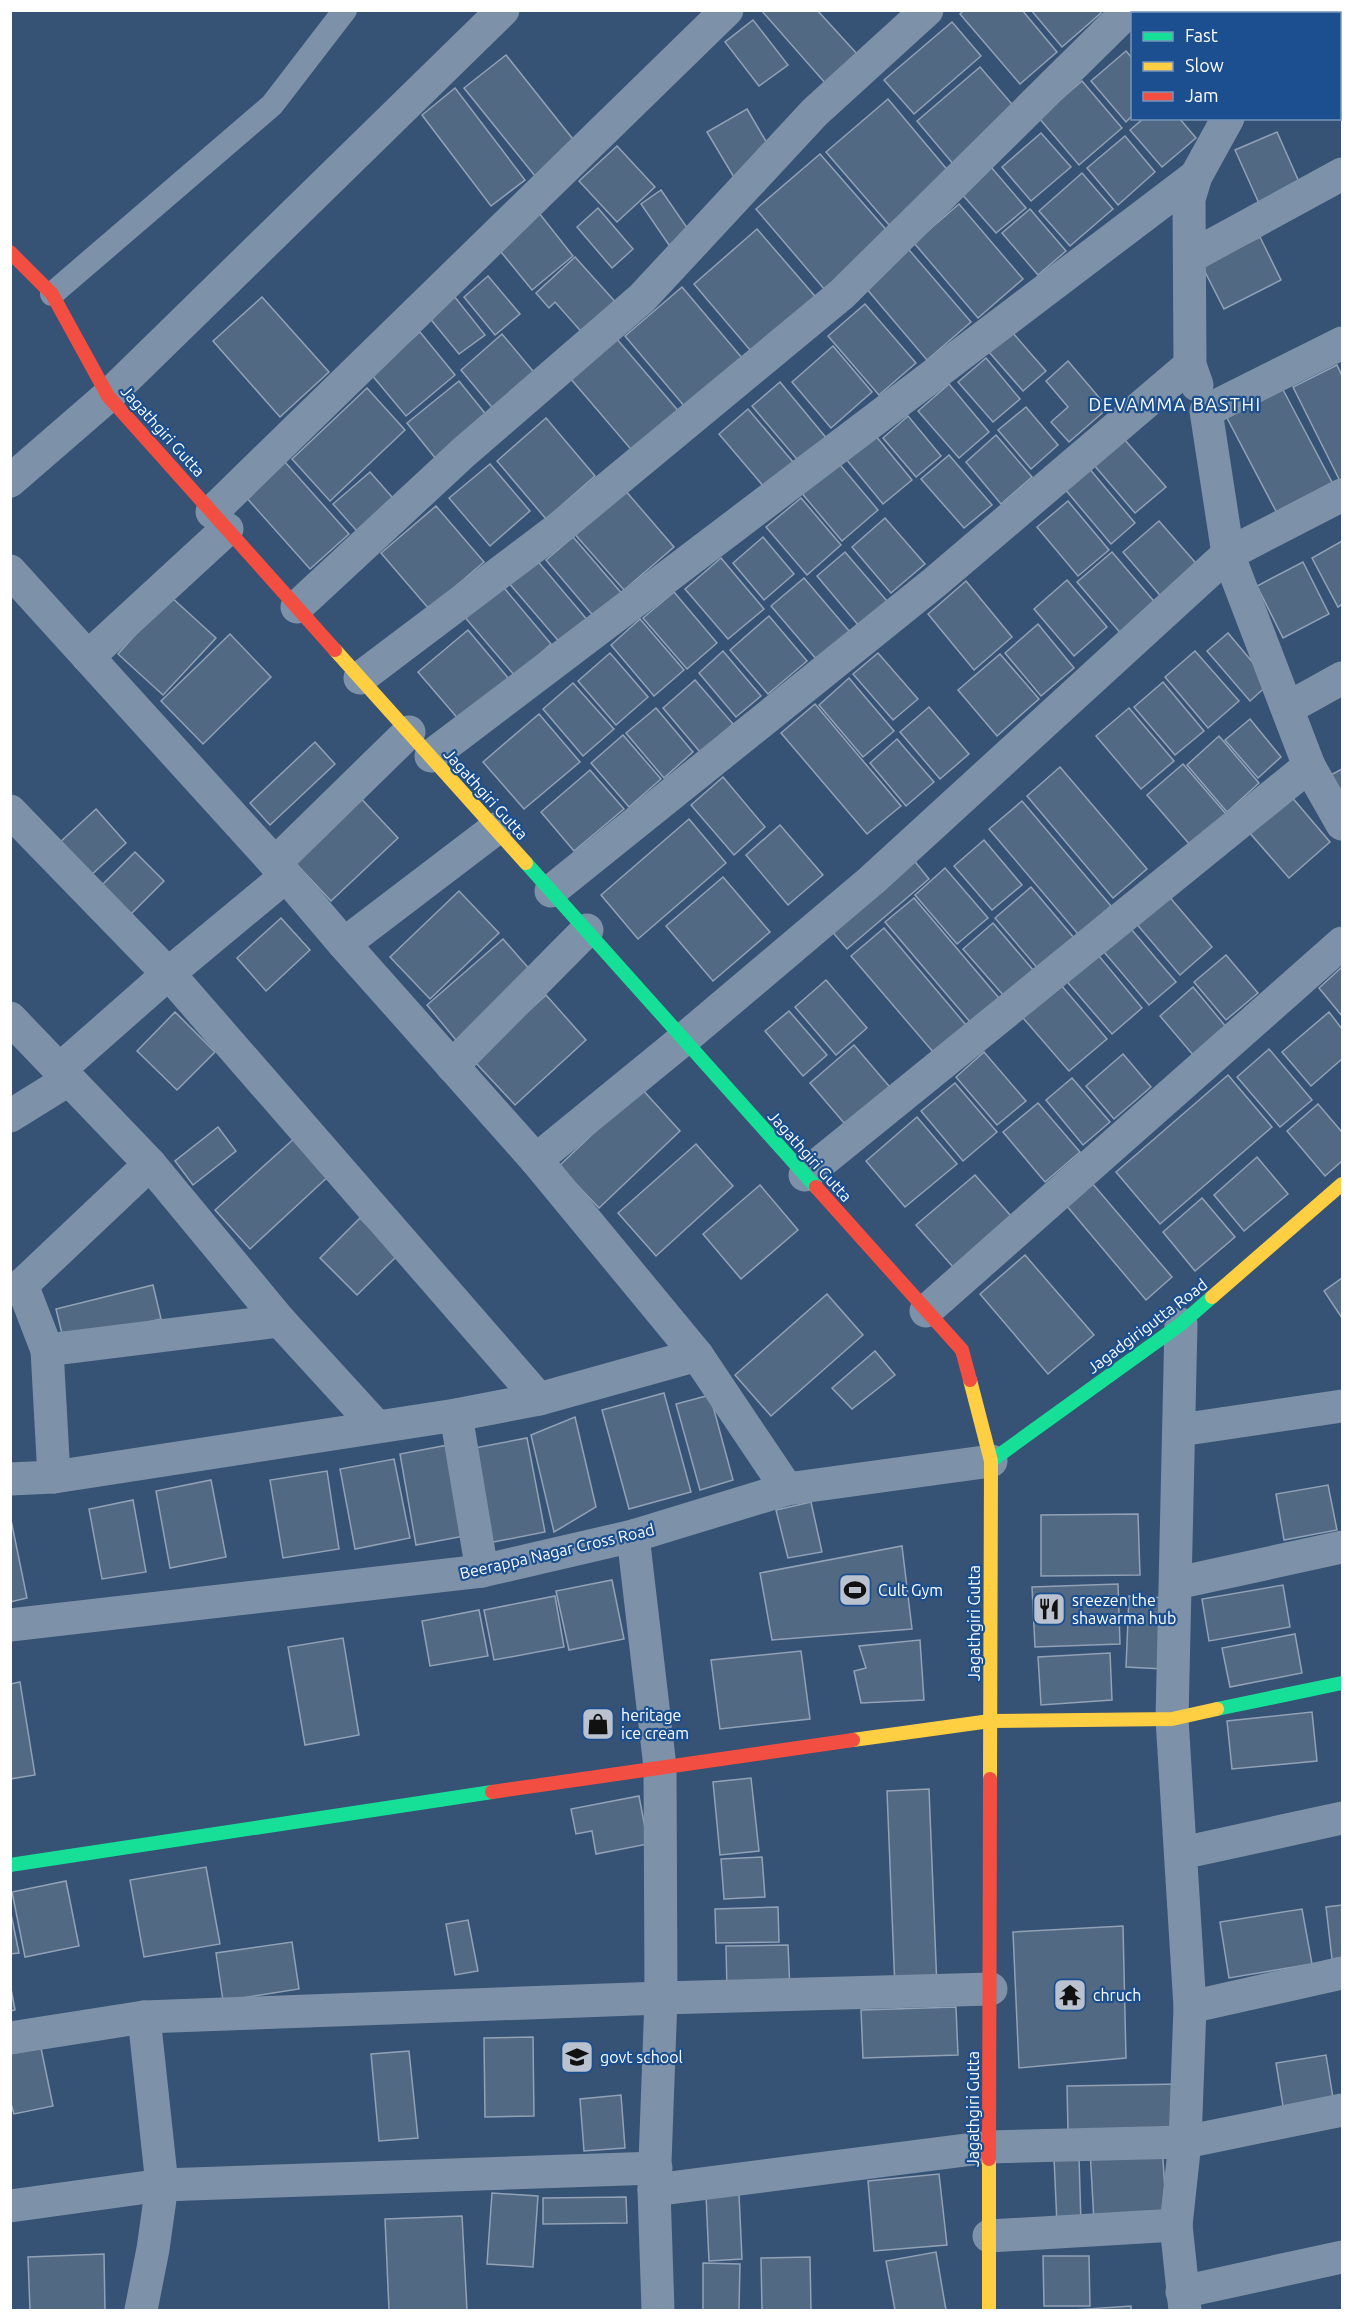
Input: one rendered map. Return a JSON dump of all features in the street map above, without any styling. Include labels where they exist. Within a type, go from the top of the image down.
[{"type":"street","points":[[10,481],[108,396],[503,10]]},
{"type":"street","points":[[87,657],[727,10]]},
{"type":"street","points":[[297,607],[464,452],[642,298],[815,112],[927,10]]},
{"type":"street","points":[[360,678],[564,525],[842,294],[1129,10]]},
{"type":"street","points":[[1227,120],[1196,176],[1189,199],[1190,365],[1206,411],[1228,554],[1309,766],[1342,824]]},
{"type":"street","points":[[1190,257],[1342,174]]},
{"type":"street","points":[[430,756],[1196,176]]},
{"type":"street","name":"Jagathgiri Gutta","points":[[10,252],[52,294],[108,396],[962,1350],[991,1461],[989,2310]]},
{"type":"street","points":[[1206,411],[1342,343]]},
{"type":"street","points":[[551,891],[935,582],[1190,365]]},
{"type":"street","points":[[536,1160],[684,1040],[872,880],[1228,554],[1342,495]]},
{"type":"street","points":[[10,571],[281,870],[536,1160],[697,1355],[787,1489]]},
{"type":"street","points":[[1287,708],[1342,678]]},
{"type":"street","points":[[10,1116],[64,1075],[168,974],[281,870],[409,732]]},
{"type":"street","points":[[805,1175],[1309,766]]},
{"type":"street","points":[[10,811],[168,974],[539,1399]]},
{"type":"street","points":[[344,944],[495,829]]},
{"type":"street","points":[[452,1066],[587,930]]},
{"type":"street","points":[[927,1311],[1342,943]]},
{"type":"street","points":[[10,1018],[150,1164],[280,1321],[376,1426]]},
{"type":"street","points":[[54,1477],[47,1350],[16,1287],[150,1164]]},
{"type":"street","name":"Jagadgirigutta Road","points":[[991,1461],[1181,1324],[1342,1184]]},
{"type":"street","points":[[47,1350],[280,1321]]},
{"type":"street","points":[[1181,1324],[1177,1582],[1172,1719],[1190,2007],[1185,2142],[1176,2225],[1184,2301],[1342,2257]]},
{"type":"street","points":[[10,1479],[54,1477],[456,1415],[539,1399],[697,1355]]},
{"type":"street","points":[[1180,1430],[1342,1406]]},
{"type":"street","points":[[456,1415],[482,1571]]},
{"type":"street","name":"Beerappa Nagar Cross Road","points":[[10,1625],[482,1571],[633,1536],[787,1489],[991,1461]]},
{"type":"street","points":[[633,1536],[660,1767],[661,1998],[655,2179],[658,2310]]},
{"type":"street","points":[[1177,1582],[1342,1547]]},
{"type":"street","points":[[10,1865],[660,1767],[990,1721],[1172,1719],[1342,1683]]},
{"type":"street","points":[[1182,1852],[1342,1818]]},
{"type":"street","points":[[1190,2007],[1342,1973]]},
{"type":"street","points":[[10,2038],[144,2017],[661,1998],[990,1989]]},
{"type":"street","points":[[141,2310],[162,2185],[144,2017]]},
{"type":"street","points":[[10,2206],[162,2185],[655,2179],[989,2146],[1185,2142],[1342,2110]]},
{"type":"street","points":[[989,2236],[1176,2225]]},
{"type":"lane","points":[[52,294],[272,105],[345,10]]},
{"type":"building","points":[[761,10],[817,10],[858,55],[826,84]]},
{"type":"building","points":[[964,10],[1022,10],[1057,52],[1020,84],[960,14]]},
{"type":"building","points":[[1031,10],[1099,10],[1101,13],[1062,47]]},
{"type":"building","points":[[1167,10],[1206,10],[1204,12],[1168,12]]},
{"type":"building","points":[[753,20],[788,65],[759,86],[725,42]]},
{"type":"building","points":[[952,22],[981,56],[914,114],[884,80]]},
{"type":"building","points":[[1126,51],[1131,57],[1131,117],[1126,122],[1091,81]]},
{"type":"building","points":[[506,55],[576,143],[535,176],[464,88]]},
{"type":"building","points":[[980,67],[1017,110],[954,165],[917,121]]},
{"type":"building","points":[[1082,81],[1122,128],[1079,165],[1039,118]]},
{"type":"building","points":[[455,88],[525,180],[491,206],[422,115]]},
{"type":"building","points":[[888,99],[950,173],[889,225],[826,152]]},
{"type":"building","points":[[747,109],[774,155],[735,179],[707,132]]},
{"type":"building","points":[[1142,120],[1181,120],[1196,138],[1162,167],[1130,130]]},
{"type":"building","points":[[1277,132],[1303,191],[1262,210],[1235,150]]},
{"type":"building","points":[[1041,133],[1071,167],[1031,201],[1002,167]]},
{"type":"building","points":[[1125,136],[1155,172],[1118,205],[1087,168]]},
{"type":"building","points":[[617,146],[655,187],[617,222],[579,181]]},
{"type":"building","points":[[820,154],[890,234],[825,290],[756,209]]},
{"type":"building","points":[[991,167],[1026,208],[996,233],[961,193]]},
{"type":"building","points":[[1082,173],[1113,209],[1070,246],[1039,211]]},
{"type":"building","points":[[661,190],[690,232],[669,245],[641,204]]},
{"type":"building","points":[[959,204],[1023,279],[978,318],[914,243]]},
{"type":"building","points":[[598,208],[633,249],[612,268],[577,227]]},
{"type":"building","points":[[1030,209],[1066,251],[1038,275],[1002,233]]},
{"type":"building","points":[[539,213],[573,256],[532,290],[497,247]]},
{"type":"building","points":[[757,229],[820,302],[756,357],[694,284]]},
{"type":"building","points":[[1260,237],[1281,280],[1224,309],[1202,266]]},
{"type":"building","points":[[904,244],[971,322],[927,360],[860,281]]},
{"type":"building","points":[[575,257],[619,306],[586,337],[555,302],[549,308],[536,293]]},
{"type":"building","points":[[488,276],[520,314],[495,335],[464,297]]},
{"type":"building","points":[[682,287],[748,365],[691,414],[625,336]]},
{"type":"building","points":[[454,296],[485,335],[459,354],[428,316]]},
{"type":"building","points":[[262,297],[329,372],[280,417],[213,341]]},
{"type":"building","points":[[865,304],[916,363],[879,395],[828,336]]},
{"type":"building","points":[[420,332],[455,375],[406,416],[371,374]]},
{"type":"building","points":[[1012,332],[1046,371],[1023,391],[989,352]]},
{"type":"building","points":[[502,334],[537,376],[495,411],[461,370]]},
{"type":"building","points":[[616,338],[681,414],[635,454],[570,378]]},
{"type":"building","points":[[833,346],[872,392],[831,428],[792,382]]},
{"type":"building","points":[[986,358],[1020,399],[993,422],[958,382]]},
{"type":"building","points":[[1068,361],[1108,408],[1069,442],[1051,422],[1068,407],[1046,381]]},
{"type":"building","points":[[1337,365],[1342,376],[1342,485],[1293,387]]},
{"type":"building","points":[[459,381],[488,417],[436,459],[407,423]]},
{"type":"building","points":[[780,382],[828,440],[801,464],[752,406]]},
{"type":"building","points":[[949,384],[989,432],[959,458],[918,411]]},
{"type":"building","points":[[1281,386],[1334,486],[1278,515],[1226,416]]},
{"type":"building","points":[[367,388],[405,430],[330,501],[292,459]]},
{"type":"building","points":[[1026,407],[1058,445],[1031,469],[998,430]]},
{"type":"building","points":[[748,409],[793,462],[764,487],[719,434]]},
{"type":"building","points":[[908,416],[941,456],[916,477],[883,438]]},
{"type":"building","points":[[546,418],[595,476],[546,519],[497,461]]},
{"type":"building","points":[[875,435],[912,480],[883,504],[846,459]]},
{"type":"building","points":[[996,435],[1032,477],[1001,504],[966,462]]},
{"type":"building","points":[[1124,439],[1166,487],[1135,513],[1094,465]]},
{"type":"building","points":[[949,455],[992,505],[964,528],[921,479]]},
{"type":"building","points":[[836,460],[878,510],[842,541],[800,491]]},
{"type":"building","points":[[284,461],[349,534],[310,569],[245,496]]},
{"type":"building","points":[[490,464],[530,511],[490,546],[449,498]]},
{"type":"building","points":[[1088,467],[1135,523],[1111,544],[1064,488]]},
{"type":"building","points":[[370,472],[399,505],[363,538],[333,504]]},
{"type":"building","points":[[624,489],[674,547],[624,590],[573,532]]},
{"type":"building","points":[[801,498],[841,545],[807,575],[766,527]]},
{"type":"building","points":[[1068,501],[1109,550],[1078,576],[1037,527]]},
{"type":"building","points":[[436,506],[484,562],[429,609],[381,553]]},
{"type":"building","points":[[885,518],[925,564],[891,593],[852,547]]},
{"type":"building","points":[[1159,521],[1201,569],[1164,600],[1123,552]]},
{"type":"building","points":[[573,537],[624,596],[596,619],[546,560]]},
{"type":"building","points":[[763,537],[794,574],[764,600],[733,563]]},
{"type":"building","points":[[1342,541],[1342,604],[1338,607],[1312,558]]},
{"type":"building","points":[[845,552],[887,601],[859,626],[817,576]]},
{"type":"building","points":[[1112,552],[1158,606],[1123,636],[1077,582]]},
{"type":"building","points":[[535,558],[589,622],[562,645],[508,582]]},
{"type":"building","points":[[721,558],[764,609],[728,639],[685,589]]},
{"type":"building","points":[[1303,562],[1329,614],[1283,638],[1257,586]]},
{"type":"building","points":[[804,578],[850,632],[817,660],[771,606]]},
{"type":"building","points":[[1067,580],[1107,627],[1074,656],[1034,609]]},
{"type":"building","points":[[966,581],[1012,637],[974,670],[928,614]]},
{"type":"building","points":[[500,583],[551,644],[515,676],[463,615]]},
{"type":"building","points":[[674,592],[717,643],[687,669],[643,618]]},
{"type":"building","points":[[170,596],[216,638],[163,695],[118,654]]},
{"type":"building","points":[[769,616],[807,661],[768,694],[730,650]]},
{"type":"building","points":[[640,619],[684,670],[654,696],[611,645]]},
{"type":"building","points":[[1038,624],[1074,668],[1041,696],[1005,653]]},
{"type":"building","points":[[468,630],[509,679],[460,721],[418,672]]},
{"type":"building","points":[[1228,633],[1270,683],[1250,701],[1207,651]]},
{"type":"building","points":[[230,634],[271,677],[203,744],[161,701]]},
{"type":"building","points":[[723,651],[761,696],[736,717],[699,673]]},
{"type":"building","points":[[1195,651],[1239,701],[1208,728],[1165,677]]},
{"type":"building","points":[[610,653],[648,697],[616,725],[578,681]]},
{"type":"building","points":[[878,653],[918,699],[893,720],[853,674]]},
{"type":"building","points":[[1000,654],[1039,699],[997,736],[958,690]]},
{"type":"building","points":[[849,678],[894,731],[863,757],[819,705]]},
{"type":"building","points":[[695,680],[733,724],[700,752],[663,708]]},
{"type":"building","points":[[1163,682],[1204,731],[1175,755],[1134,707]]},
{"type":"building","points":[[573,683],[614,729],[583,756],[543,709]]},
{"type":"building","points":[[815,704],[901,806],[867,834],[781,733]]},
{"type":"building","points":[[929,707],[969,754],[940,779],[900,732]]},
{"type":"building","points":[[656,708],[693,752],[664,778],[626,733]]},
{"type":"building","points":[[1129,708],[1174,761],[1141,789],[1096,736]]},
{"type":"building","points":[[539,714],[580,762],[524,809],[483,762]]},
{"type":"building","points":[[1250,719],[1281,757],[1258,778],[1225,740]]},
{"type":"building","points":[[623,735],[661,779],[629,807],[591,763]]},
{"type":"building","points":[[1219,736],[1259,783],[1227,812],[1187,765]]},
{"type":"building","points":[[897,739],[934,782],[906,806],[870,763]]},
{"type":"building","points":[[315,742],[335,764],[270,825],[250,803]]},
{"type":"building","points":[[1183,764],[1227,815],[1191,846],[1147,795]]},
{"type":"building","points":[[1060,767],[1147,869],[1113,898],[1027,796]]},
{"type":"building","points":[[1342,769],[1342,812],[1325,778]]},
{"type":"building","points":[[590,770],[624,809],[574,851],[541,812]]},
{"type":"building","points":[[723,777],[765,827],[734,855],[691,805]]},
{"type":"building","points":[[354,791],[398,838],[331,901],[287,854]]},
{"type":"building","points":[[1290,795],[1330,842],[1289,878],[1248,831]]},
{"type":"building","points":[[1022,801],[1111,906],[1078,934],[989,829]]},
{"type":"building","points":[[96,809],[126,843],[88,878],[58,844]]},
{"type":"building","points":[[689,819],[726,863],[638,939],[601,895]]},
{"type":"building","points":[[780,825],[823,875],[788,905],[746,855]]},
{"type":"building","points":[[984,840],[1022,885],[992,910],[954,866]]},
{"type":"building","points":[[135,852],[164,881],[131,914],[102,885]]},
{"type":"building","points":[[912,858],[929,879],[847,949],[829,928]]},
{"type":"building","points":[[945,868],[988,918],[957,944],[915,895]]},
{"type":"building","points":[[723,877],[770,932],[713,981],[666,926]]},
{"type":"building","points":[[1031,887],[1075,939],[1039,970],[995,918]]},
{"type":"building","points":[[459,891],[499,933],[430,999],[390,957]]},
{"type":"building","points":[[1167,894],[1212,947],[1180,975],[1135,922]]},
{"type":"building","points":[[914,898],[999,998],[971,1023],[885,922]]},
{"type":"building","points":[[281,918],[310,950],[266,991],[237,958]]},
{"type":"building","points":[[993,923],[1034,971],[1004,996],[963,949]]},
{"type":"building","points":[[1126,923],[1176,982],[1149,1005],[1099,946]]},
{"type":"building","points":[[884,928],[966,1025],[934,1053],[851,956]]},
{"type":"building","points":[[503,939],[538,979],[460,1045],[427,1005]]},
{"type":"building","points":[[1094,950],[1142,1008],[1112,1034],[1063,977]]},
{"type":"building","points":[[1226,955],[1258,993],[1226,1020],[1194,982]]},
{"type":"building","points":[[1342,967],[1342,1016],[1319,988]]},
{"type":"building","points":[[1055,978],[1107,1039],[1069,1071],[1017,1011]]},
{"type":"building","points":[[826,980],[867,1028],[836,1055],[795,1007]]},
{"type":"building","points":[[1193,987],[1227,1028],[1194,1056],[1160,1016]]},
{"type":"building","points":[[546,995],[586,1040],[515,1105],[474,1061]]},
{"type":"building","points":[[789,1011],[827,1055],[803,1076],[765,1031]]},
{"type":"building","points":[[175,1012],[215,1052],[177,1090],[137,1051]]},
{"type":"building","points":[[1329,1012],[1342,1029],[1342,1059],[1311,1086],[1282,1052]]},
{"type":"building","points":[[854,1045],[894,1092],[850,1130],[810,1083]]},
{"type":"building","points":[[1269,1049],[1312,1100],[1280,1127],[1237,1077]]},
{"type":"building","points":[[984,1052],[1026,1101],[997,1125],[956,1077]]},
{"type":"building","points":[[1123,1054],[1151,1087],[1114,1119],[1086,1086]]},
{"type":"building","points":[[1228,1075],[1272,1127],[1160,1224],[1116,1172]]},
{"type":"building","points":[[1072,1078],[1110,1122],[1083,1145],[1046,1100]]},
{"type":"building","points":[[955,1083],[997,1132],[963,1161],[921,1111]]},
{"type":"building","points":[[641,1088],[680,1131],[599,1208],[559,1166]]},
{"type":"building","points":[[1038,1103],[1080,1152],[1045,1182],[1003,1132]]},
{"type":"building","points":[[1318,1104],[1342,1132],[1342,1161],[1325,1176],[1287,1131]]},
{"type":"building","points":[[917,1117],[957,1164],[905,1207],[866,1161]]},
{"type":"building","points":[[218,1127],[236,1151],[193,1185],[175,1161]]},
{"type":"building","points":[[297,1136],[331,1174],[250,1249],[215,1210]]},
{"type":"building","points":[[696,1144],[733,1186],[656,1256],[618,1213]]},
{"type":"building","points":[[1257,1157],[1288,1194],[1244,1231],[1214,1195]]},
{"type":"building","points":[[975,1175],[1011,1216],[953,1267],[916,1225]]},
{"type":"building","points":[[1092,1183],[1172,1277],[1146,1300],[1066,1205]]},
{"type":"building","points":[[760,1185],[798,1230],[741,1279],[703,1234]]},
{"type":"building","points":[[1202,1198],[1235,1237],[1195,1271],[1163,1232]]},
{"type":"building","points":[[360,1218],[397,1256],[357,1295],[320,1258]]},
{"type":"building","points":[[1025,1255],[1094,1335],[1048,1374],[980,1294]]},
{"type":"building","points":[[1342,1278],[1342,1318],[1324,1291]]},
{"type":"building","points":[[153,1285],[161,1319],[64,1342],[56,1309]]},
{"type":"building","points":[[827,1294],[863,1335],[771,1416],[735,1375]]},
{"type":"building","points":[[875,1351],[895,1375],[852,1409],[832,1388]]},
{"type":"building","points":[[664,1393],[691,1492],[629,1509],[602,1410]]},
{"type":"building","points":[[710,1395],[733,1480],[700,1490],[676,1404]]},
{"type":"building","points":[[575,1417],[596,1507],[554,1532],[531,1435]]},
{"type":"building","points":[[527,1438],[545,1532],[488,1543],[469,1449]]},
{"type":"building","points":[[453,1444],[470,1535],[416,1545],[400,1454]]},
{"type":"building","points":[[394,1459],[410,1538],[355,1549],[340,1469]]},
{"type":"building","points":[[327,1471],[339,1549],[283,1558],[270,1480]]},
{"type":"building","points":[[211,1480],[226,1557],[170,1568],[156,1491]]},
{"type":"building","points":[[1328,1485],[1337,1530],[1284,1540],[1276,1494]]},
{"type":"building","points":[[133,1500],[146,1572],[102,1579],[89,1509]]},
{"type":"building","points":[[811,1502],[822,1552],[788,1558],[776,1510]]},
{"type":"building","points":[[1138,1514],[1140,1575],[1041,1576],[1041,1515]]},
{"type":"building","points":[[10,1515],[27,1598],[10,1602]]},
{"type":"building","points":[[902,1546],[912,1629],[772,1640],[760,1573]]},
{"type":"building","points":[[612,1580],[624,1639],[569,1650],[556,1591]]},
{"type":"building","points":[[1118,1584],[1120,1644],[1035,1647],[1032,1587]]},
{"type":"building","points":[[1283,1585],[1290,1627],[1209,1641],[1202,1599]]},
{"type":"building","points":[[555,1596],[564,1647],[494,1660],[484,1610]]},
{"type":"building","points":[[1129,1596],[1167,1598],[1163,1669],[1126,1667]]},
{"type":"building","points":[[479,1610],[488,1656],[430,1666],[422,1621]]},
{"type":"building","points":[[1295,1634],[1302,1673],[1230,1687],[1222,1648]]},
{"type":"building","points":[[343,1638],[359,1735],[305,1745],[288,1647]]},
{"type":"building","points":[[920,1640],[924,1700],[861,1703],[854,1671],[866,1668],[859,1646]]},
{"type":"building","points":[[801,1651],[810,1719],[720,1729],[711,1660]]},
{"type":"building","points":[[1110,1653],[1112,1700],[1041,1705],[1038,1657]]},
{"type":"building","points":[[20,1682],[35,1775],[10,1779],[10,1684]]},
{"type":"building","points":[[1312,1712],[1317,1761],[1232,1769],[1227,1721]]},
{"type":"building","points":[[751,1778],[759,1851],[720,1855],[713,1782]]},
{"type":"building","points":[[929,1789],[937,1988],[895,1989],[887,1791]]},
{"type":"building","points":[[639,1796],[648,1844],[596,1854],[592,1831],[576,1834],[571,1809]]},
{"type":"building","points":[[762,1857],[765,1897],[724,1899],[721,1859]]},
{"type":"building","points":[[206,1867],[220,1944],[144,1957],[130,1880]]},
{"type":"building","points":[[66,1881],[79,1946],[25,1957],[12,1892]]},
{"type":"building","points":[[1342,1905],[1342,1958],[1332,1959],[1326,1907]]},
{"type":"building","points":[[778,1907],[779,1942],[716,1943],[715,1909]]},
{"type":"building","points":[[10,1909],[19,1953],[10,1954]]},
{"type":"building","points":[[1302,1909],[1312,1964],[1229,1978],[1220,1922]]},
{"type":"building","points":[[468,1920],[478,1971],[455,1975],[446,1924]]},
{"type":"building","name":"chruch","points":[[1123,1926],[1126,2058],[1019,2068],[1013,1932]]},
{"type":"building","points":[[292,1942],[299,1989],[223,2001],[216,1953]]},
{"type":"building","points":[[788,1945],[790,1990],[727,1991],[726,1946]]},
{"type":"building","points":[[10,1983],[15,2010],[10,2011]]},
{"type":"building","points":[[956,2007],[958,2055],[863,2058],[861,2010]]},
{"type":"building","points":[[533,2037],[534,2116],[485,2117],[484,2038]]},
{"type":"building","points":[[41,2048],[53,2106],[14,2114],[10,2100],[10,2054]]},
{"type":"building","points":[[409,2051],[418,2138],[379,2141],[371,2054]]},
{"type":"building","points":[[1326,2055],[1333,2098],[1283,2106],[1276,2063]]},
{"type":"building","points":[[1180,2084],[1181,2128],[1068,2130],[1067,2086]]},
{"type":"building","points":[[621,2095],[625,2148],[584,2151],[580,2099]]},
{"type":"building","points":[[1162,2146],[1167,2218],[1094,2222],[1090,2150]]},
{"type":"building","points":[[1079,2157],[1081,2223],[1057,2224],[1054,2158]]},
{"type":"building","points":[[939,2174],[947,2245],[874,2251],[868,2181]]},
{"type":"building","points":[[492,2193],[538,2196],[533,2267],[487,2264]]},
{"type":"building","points":[[739,2194],[742,2259],[709,2261],[706,2195]]},
{"type":"building","points":[[626,2197],[627,2223],[543,2224],[543,2198]]},
{"type":"building","points":[[462,2216],[467,2310],[389,2310],[385,2219]]},
{"type":"building","points":[[936,2252],[946,2310],[895,2310],[886,2261]]},
{"type":"building","points":[[104,2254],[105,2310],[30,2310],[28,2257]]},
{"type":"building","points":[[1043,2256],[1089,2256],[1090,2306],[1044,2306]]},
{"type":"building","points":[[810,2257],[811,2310],[762,2310],[761,2258]]},
{"type":"building","points":[[703,2263],[740,2264],[739,2310],[703,2310]]},
{"type":"building","points":[[1131,2306],[1131,2310],[1073,2310]]},
{"type":"traffic: fast","points":[[526,863],[816,1187]]},
{"type":"traffic: fast","points":[[991,1461],[1181,1324],[1212,1297]]},
{"type":"traffic: fast","points":[[1217,1709],[1342,1683]]},
{"type":"traffic: fast","points":[[10,1865],[492,1792]]},
{"type":"traffic: slow","points":[[335,650],[526,863]]},
{"type":"traffic: slow","points":[[1212,1297],[1342,1184]]},
{"type":"traffic: slow","points":[[970,1380],[991,1461],[990,1779]]},
{"type":"traffic: slow","points":[[853,1740],[990,1721],[1172,1719],[1217,1709]]},
{"type":"traffic: slow","points":[[989,2159],[989,2310]]},
{"type":"traffic: jam","points":[[10,252],[52,294],[108,396],[335,650]]},
{"type":"traffic: jam","points":[[816,1187],[962,1350],[970,1380]]},
{"type":"traffic: jam","points":[[492,1792],[853,1740]]},
{"type":"traffic: jam","points":[[989,2159],[990,1779]]},
{"type":"place","name":"Cult Gym","points":[[855,1590]]},
{"type":"place","name":"sreezen the shawarma hub","points":[[1049,1609]]},
{"type":"place","name":"heritage ice cream","points":[[598,1724]]},
{"type":"place","name":"chruch","points":[[1070,1995]]},
{"type":"place","name":"govt school","points":[[577,2057]]},
{"type":"district","name":"DEVAMMA BASTHI","points":[[1175,405]]}]
